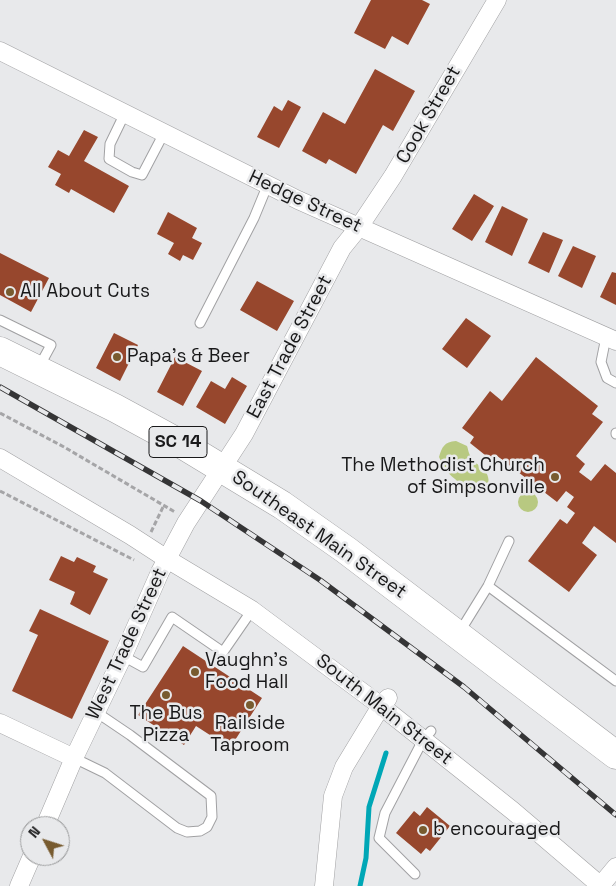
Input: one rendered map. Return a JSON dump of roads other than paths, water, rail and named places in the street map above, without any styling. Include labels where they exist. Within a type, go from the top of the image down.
[{"type":"main road","name":"Southeast Main Street","points":[[0,351],[115,408],[183,445],[282,506],[346,550],[616,755]]},
{"type":"street","name":"Cook Street","points":[[359,228],[393,176],[497,0]]},
{"type":"street","name":"Hedge Street","points":[[0,51],[359,228],[611,339]]},
{"type":"street","name":"East Trade Street","points":[[222,468],[244,434],[342,248],[359,228]]},
{"type":"street","name":"South Main Street","points":[[0,458],[130,535],[163,566],[252,610],[385,702],[427,735],[601,886]]},
{"type":"street","name":"West Trade Street","points":[[49,816],[74,758],[123,656],[163,566],[222,468]]},
{"type":"street","points":[[324,886],[333,796],[344,767],[385,702]]},
{"type":"street","points":[[0,723],[74,758]]},
{"type":"street","points":[[19,886],[28,866]]},
{"type":"street","points":[[601,886],[616,868]]},
{"type":"lane","points":[[125,113],[110,144],[109,159],[132,172],[142,175],[164,133]]},
{"type":"lane","points":[[200,323],[254,218],[268,184]]},
{"type":"lane","points":[[0,320],[51,345],[38,370]]},
{"type":"lane","points":[[611,339],[601,362],[607,378],[616,383]]},
{"type":"lane","points":[[458,635],[488,586],[509,542]]},
{"type":"lane","points":[[488,586],[616,681]]},
{"type":"lane","points":[[123,656],[143,666],[172,617],[223,652],[252,610]]},
{"type":"lane","points":[[74,758],[105,773],[177,828],[186,832],[200,832],[207,826],[212,817],[211,796],[130,734],[96,712]]},
{"type":"lane","points":[[415,874],[379,838],[385,813],[427,735]]},
{"type":"waterway","points":[[360,886],[366,858],[369,807],[386,753]]},
{"type":"railway","points":[[0,387],[201,501],[320,580],[464,687],[616,815]]},
{"type":"place","name":"All About Cuts","points":[[10,292]]},
{"type":"place","name":"Papa's & Beer","points":[[117,357]]},
{"type":"place","name":"The Methodist Church of Simpsonville","points":[[555,477]]},
{"type":"place","name":"Vaughn’s Food Hall","points":[[195,672]]},
{"type":"place","name":"The Bus Pizza","points":[[166,695]]},
{"type":"place","name":"Railside Taproom","points":[[250,705]]},
{"type":"place","name":"b encouraged","points":[[423,830]]}]
